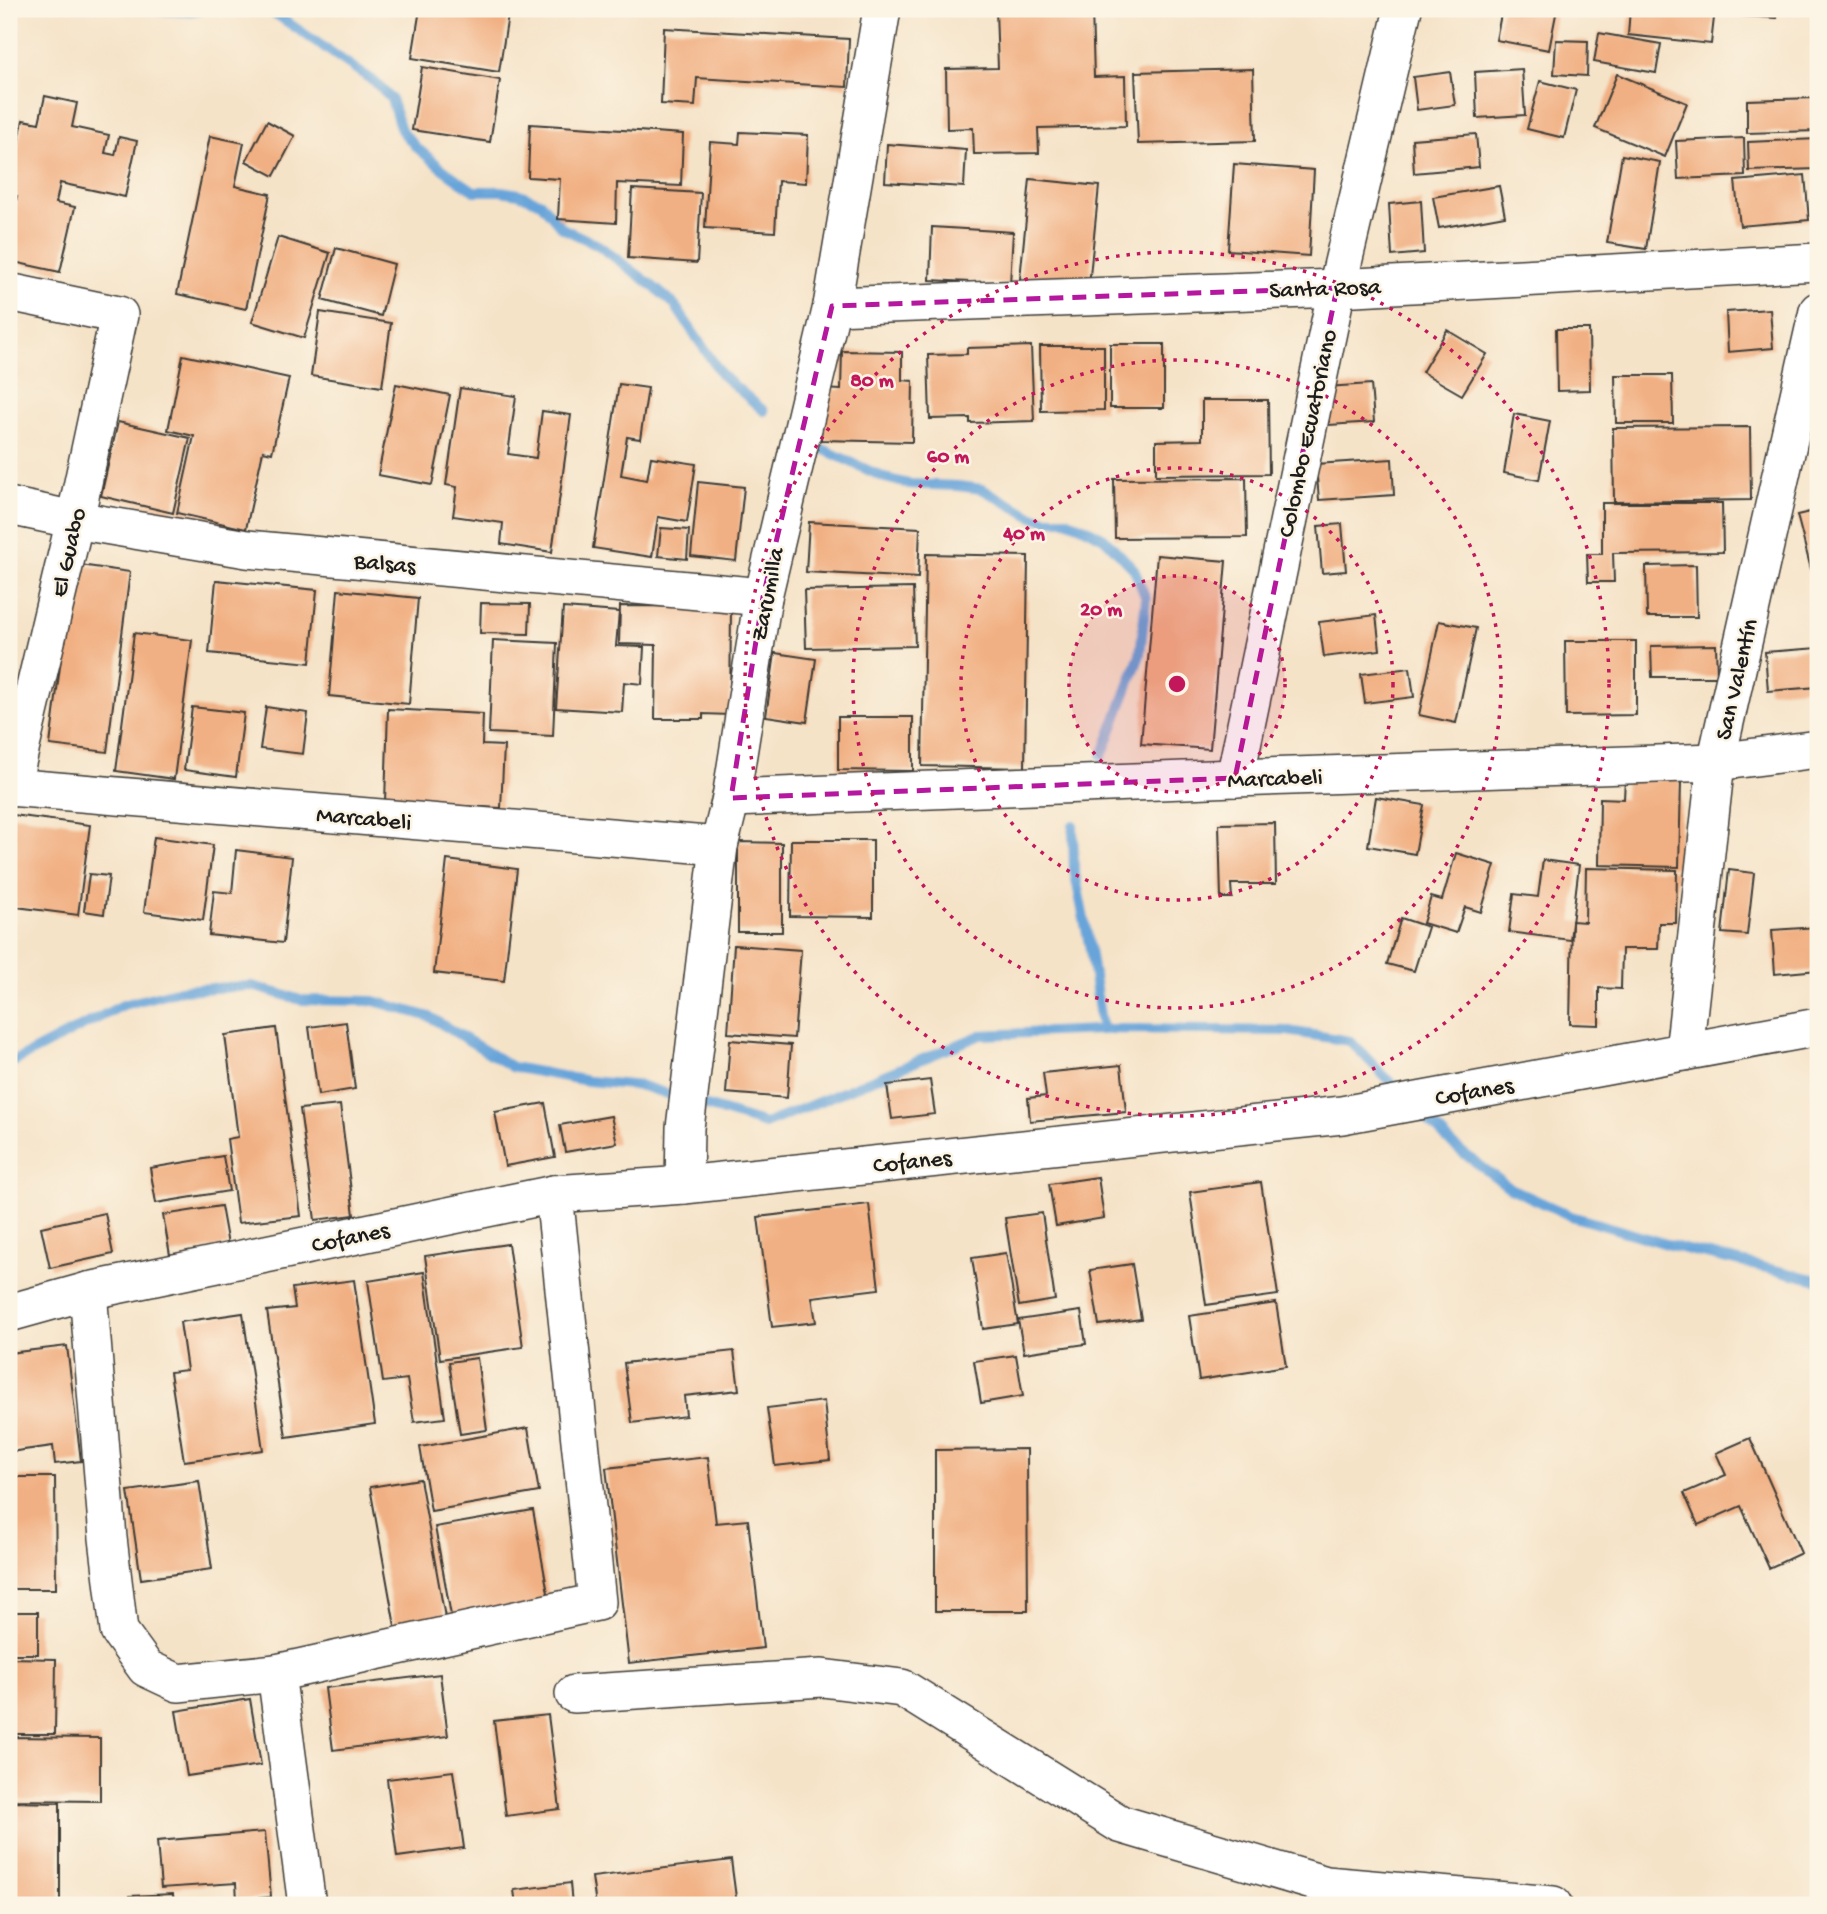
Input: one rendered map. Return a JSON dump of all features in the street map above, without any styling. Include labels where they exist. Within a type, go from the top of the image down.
[{"type":"street","name":"Zarumilla","points":[[684,1185],[685,1128],[719,846],[730,798],[764,597],[832,306],[882,9]]},
{"type":"street","name":"Colombo Ecuatoriano","points":[[1235,778],[1337,288],[1403,9]]},
{"type":"street","name":"Santa Rosa","points":[[832,306],[1337,288],[1818,262]]},
{"type":"street","name":"El Guabo","points":[[9,292],[119,315],[75,520],[10,787]]},
{"type":"street","name":"San Valentín","points":[[1684,1052],[1716,762],[1818,311]]},
{"type":"street","name":"Balsas","points":[[9,506],[247,549],[764,597]]},
{"type":"street","name":"Marcabeli","points":[[730,798],[1716,762],[1818,749]]},
{"type":"street","name":"Marcabeli","points":[[10,787],[719,846]]},
{"type":"street","name":"Cofanes","points":[[9,1312],[88,1291],[554,1194],[684,1185],[1342,1115],[1818,1027]]},
{"type":"street","points":[[88,1291],[107,1524],[119,1631],[146,1668],[178,1683],[276,1673],[597,1602],[554,1194]]},
{"type":"street","points":[[276,1673],[307,1905]]},
{"type":"street","points":[[574,1694],[822,1678],[902,1688],[1120,1824],[1326,1885],[1553,1905]]},
{"type":"highlighted area","points":[[1337,288],[1235,778],[731,798],[763,597],[832,306]]},
{"type":"building","points":[[420,9],[509,9],[499,72],[412,58]]},
{"type":"building","points":[[996,9],[1092,9],[1094,77],[1125,76],[1126,126],[1038,128],[1039,153],[974,154],[973,128],[947,129],[946,69],[998,68]]},
{"type":"building","points":[[1502,9],[1557,9],[1549,50],[1496,40]]},
{"type":"building","points":[[1630,9],[1715,9],[1711,44],[1628,35]]},
{"type":"building","points":[[1721,9],[1778,9],[1777,18],[1721,15]]},
{"type":"building","points":[[664,28],[849,39],[847,87],[697,78],[695,106],[661,104]]},
{"type":"building","points":[[1599,33],[1661,44],[1656,73],[1594,62]]},
{"type":"building","points":[[1556,40],[1588,41],[1587,76],[1554,74]]},
{"type":"building","points":[[422,67],[500,80],[490,142],[412,130]]},
{"type":"building","points":[[1253,69],[1255,141],[1138,144],[1135,72]]},
{"type":"building","points":[[1522,69],[1525,115],[1477,118],[1475,72]]},
{"type":"building","points":[[1450,72],[1455,105],[1417,110],[1413,77]]},
{"type":"building","points":[[1617,74],[1687,103],[1665,157],[1595,128]]},
{"type":"building","points":[[1540,81],[1576,90],[1564,138],[1527,129]]},
{"type":"building","points":[[45,96],[77,103],[72,127],[109,135],[105,153],[115,155],[119,137],[137,141],[125,197],[60,183],[56,203],[75,207],[60,272],[9,261],[9,238],[17,196],[9,194],[9,189],[23,120],[39,123]]},
{"type":"building","points":[[1818,98],[1818,131],[1747,133],[1747,100]]},
{"type":"building","points":[[267,121],[295,136],[274,176],[246,161]]},
{"type":"building","points":[[530,124],[683,134],[681,186],[617,183],[616,223],[558,219],[560,179],[528,177]]},
{"type":"building","points":[[740,132],[808,135],[806,183],[778,181],[775,232],[705,228],[710,142],[739,144]]},
{"type":"building","points":[[1476,134],[1479,167],[1414,173],[1412,139]]},
{"type":"building","points":[[210,136],[244,143],[235,186],[270,194],[246,309],[177,294]]},
{"type":"building","points":[[1744,138],[1745,176],[1678,179],[1676,141]]},
{"type":"building","points":[[1818,139],[1818,169],[1749,171],[1748,142]]},
{"type":"building","points":[[887,144],[966,150],[964,187],[885,182]]},
{"type":"building","points":[[1622,155],[1660,162],[1646,249],[1607,243]]},
{"type":"building","points":[[1234,164],[1314,170],[1309,256],[1228,250]]},
{"type":"building","points":[[1805,175],[1809,220],[1740,226],[1735,181]]},
{"type":"building","points":[[1030,179],[1099,186],[1089,286],[1020,279]]},
{"type":"building","points":[[1499,186],[1505,216],[1439,228],[1433,197]]},
{"type":"building","points":[[632,189],[701,193],[697,263],[628,258]]},
{"type":"building","points":[[1421,201],[1424,253],[1392,256],[1389,204]]},
{"type":"building","points":[[932,227],[1013,232],[1010,284],[930,280]]},
{"type":"building","points":[[278,237],[330,253],[304,338],[252,322]]},
{"type":"building","points":[[336,248],[394,264],[381,316],[322,300]]},
{"type":"building","points":[[1770,309],[1773,348],[1728,352],[1726,312]]},
{"type":"building","points":[[320,312],[391,323],[382,387],[311,376]]},
{"type":"building","points":[[1556,329],[1589,329],[1590,390],[1557,391]]},
{"type":"building","points":[[1447,330],[1487,354],[1462,395],[1422,372]]},
{"type":"building","points":[[1110,344],[1164,344],[1164,408],[1110,408]]},
{"type":"building","points":[[1031,346],[1034,421],[970,423],[970,418],[930,419],[928,355],[967,354],[967,348]]},
{"type":"building","points":[[1040,346],[1104,346],[1104,410],[1041,411]]},
{"type":"building","points":[[842,351],[902,352],[902,380],[913,381],[912,442],[821,440],[822,389],[841,390]]},
{"type":"building","points":[[183,355],[289,378],[272,453],[263,451],[246,529],[177,513],[194,436],[168,430]]},
{"type":"building","points":[[1615,375],[1672,375],[1673,423],[1616,423]]},
{"type":"building","points":[[396,384],[450,395],[432,485],[378,475]]},
{"type":"building","points":[[619,384],[648,388],[640,439],[627,437],[621,475],[647,480],[651,457],[696,464],[687,522],[658,517],[652,557],[593,548]]},
{"type":"building","points":[[1371,384],[1374,422],[1329,425],[1326,387]]},
{"type":"building","points":[[460,388],[516,396],[508,454],[536,458],[542,411],[571,415],[552,552],[501,544],[503,523],[453,516],[457,487],[446,485]]},
{"type":"building","points":[[1202,400],[1268,400],[1269,474],[1156,475],[1156,441],[1202,440]]},
{"type":"building","points":[[1514,414],[1550,421],[1539,480],[1504,473]]},
{"type":"building","points":[[118,422],[190,438],[173,513],[101,496]]},
{"type":"building","points":[[1750,427],[1751,500],[1614,502],[1613,428]]},
{"type":"building","points":[[1392,459],[1394,495],[1319,500],[1316,464]]},
{"type":"building","points":[[1246,478],[1247,537],[1115,538],[1114,479]]},
{"type":"building","points":[[698,482],[744,487],[736,561],[691,556]]},
{"type":"building","points":[[1602,503],[1722,503],[1723,552],[1613,553],[1614,582],[1588,582],[1587,554],[1602,554]]},
{"type":"building","points":[[1818,510],[1818,580],[1814,581],[1797,515]]},
{"type":"building","points":[[809,522],[920,528],[918,578],[806,572]]},
{"type":"building","points":[[1342,524],[1346,571],[1322,573],[1318,526]]},
{"type":"building","points":[[661,528],[689,530],[687,559],[658,556]]},
{"type":"building","points":[[926,554],[1028,556],[1025,768],[922,766]]},
{"type":"building","points":[[1157,555],[1226,561],[1210,749],[1141,744]]},
{"type":"building","points":[[73,564],[130,572],[107,752],[50,745]]},
{"type":"building","points":[[1696,565],[1697,617],[1647,617],[1646,566]]},
{"type":"building","points":[[216,580],[317,590],[310,663],[209,653]]},
{"type":"building","points":[[1818,587],[1818,604],[1817,604],[1813,588]]},
{"type":"building","points":[[913,588],[915,646],[806,648],[804,590]]},
{"type":"building","points":[[338,590],[418,598],[409,704],[329,696]]},
{"type":"building","points":[[481,603],[530,604],[529,634],[480,633]]},
{"type":"building","points":[[620,606],[731,607],[730,715],[703,714],[703,719],[655,719],[656,645],[619,644]]},
{"type":"building","points":[[563,608],[619,612],[616,646],[644,647],[642,684],[624,682],[622,712],[556,708]]},
{"type":"building","points":[[1376,615],[1380,650],[1324,657],[1319,622]]},
{"type":"building","points":[[1439,621],[1476,628],[1456,723],[1419,715]]},
{"type":"building","points":[[134,633],[192,640],[174,779],[116,771]]},
{"type":"building","points":[[493,640],[557,643],[553,736],[489,733]]},
{"type":"building","points":[[1565,641],[1636,641],[1636,715],[1566,716]]},
{"type":"building","points":[[1716,645],[1717,677],[1652,677],[1651,646]]},
{"type":"building","points":[[1818,648],[1818,687],[1768,691],[1765,652]]},
{"type":"building","points":[[775,653],[816,659],[807,722],[766,716]]},
{"type":"building","points":[[1410,668],[1414,697],[1365,703],[1361,674]]},
{"type":"building","points":[[192,707],[244,713],[236,777],[184,770]]},
{"type":"building","points":[[266,707],[308,713],[303,754],[260,749]]},
{"type":"building","points":[[388,709],[483,714],[482,745],[504,746],[501,808],[385,802]]},
{"type":"building","points":[[838,717],[913,717],[913,771],[838,770]]},
{"type":"building","points":[[1625,778],[1681,780],[1679,867],[1599,865],[1600,798],[1624,799]]},
{"type":"building","points":[[1376,797],[1424,805],[1415,854],[1368,846]]},
{"type":"building","points":[[13,815],[90,825],[78,915],[9,906],[9,849]]},
{"type":"building","points":[[1275,823],[1276,884],[1231,884],[1232,898],[1221,898],[1219,824]]},
{"type":"building","points":[[154,837],[213,845],[203,920],[144,912]]},
{"type":"building","points":[[791,840],[873,840],[873,917],[790,916]]},
{"type":"building","points":[[738,842],[782,843],[782,932],[738,932]]},
{"type":"building","points":[[236,850],[292,857],[283,943],[209,935],[214,891],[232,893]]},
{"type":"building","points":[[1456,853],[1495,865],[1481,912],[1465,907],[1456,933],[1423,923],[1431,897],[1442,900]]},
{"type":"building","points":[[447,860],[517,869],[504,981],[434,973]]},
{"type":"building","points":[[1543,860],[1579,865],[1570,940],[1509,932],[1514,894],[1538,897]]},
{"type":"building","points":[[1586,868],[1677,870],[1676,923],[1659,923],[1658,949],[1622,949],[1621,989],[1599,988],[1599,1025],[1570,1024],[1572,921],[1585,922]]},
{"type":"building","points":[[1729,870],[1754,873],[1747,935],[1722,933]]},
{"type":"building","points":[[89,874],[109,876],[104,914],[84,911]]},
{"type":"building","points":[[1401,918],[1428,927],[1414,971],[1387,964]]},
{"type":"building","points":[[1818,927],[1818,970],[1775,974],[1772,930]]},
{"type":"building","points":[[734,945],[801,950],[794,1038],[728,1033]]},
{"type":"building","points":[[346,1022],[355,1089],[318,1095],[309,1027]]},
{"type":"building","points":[[276,1028],[301,1216],[238,1223],[227,1139],[238,1137],[225,1035]]},
{"type":"building","points":[[730,1040],[791,1045],[787,1098],[726,1093]]},
{"type":"building","points":[[1121,1065],[1126,1112],[1030,1121],[1028,1098],[1046,1096],[1043,1073]]},
{"type":"building","points":[[930,1080],[935,1114],[892,1119],[887,1085]]},
{"type":"building","points":[[545,1103],[555,1157],[505,1166],[495,1112]]},
{"type":"building","points":[[340,1105],[354,1215],[315,1220],[300,1109]]},
{"type":"building","points":[[611,1116],[617,1143],[565,1152],[560,1125]]},
{"type":"building","points":[[223,1156],[229,1191],[156,1203],[150,1168]]},
{"type":"building","points":[[1098,1177],[1104,1218],[1056,1226],[1049,1184]]},
{"type":"building","points":[[1261,1182],[1278,1295],[1206,1305],[1190,1192]]},
{"type":"building","points":[[869,1204],[879,1289],[812,1297],[816,1322],[772,1327],[758,1217]]},
{"type":"building","points":[[221,1206],[228,1245],[170,1255],[163,1215]]},
{"type":"building","points":[[105,1213],[113,1254],[50,1268],[41,1227]]},
{"type":"building","points":[[1042,1213],[1055,1300],[1019,1306],[1005,1218]]},
{"type":"building","points":[[508,1244],[523,1347],[440,1359],[425,1256]]},
{"type":"building","points":[[1006,1253],[1018,1324],[983,1329],[972,1258]]},
{"type":"building","points":[[1132,1264],[1141,1319],[1099,1325],[1090,1270]]},
{"type":"building","points":[[424,1272],[445,1418],[414,1422],[407,1379],[383,1382],[368,1281]]},
{"type":"building","points":[[354,1280],[375,1424],[286,1437],[267,1311],[295,1308],[292,1288]]},
{"type":"building","points":[[1276,1303],[1286,1366],[1199,1380],[1189,1316]]},
{"type":"building","points":[[1081,1311],[1086,1344],[1024,1353],[1018,1320]]},
{"type":"building","points":[[243,1313],[263,1450],[184,1461],[170,1372],[187,1370],[180,1322]]},
{"type":"building","points":[[67,1346],[81,1461],[55,1464],[53,1446],[9,1452],[9,1353]]},
{"type":"building","points":[[734,1351],[739,1390],[684,1396],[686,1416],[632,1423],[624,1363]]},
{"type":"building","points":[[1016,1355],[1023,1396],[981,1403],[974,1361]]},
{"type":"building","points":[[477,1358],[487,1430],[460,1434],[449,1362]]},
{"type":"building","points":[[824,1401],[830,1460],[775,1466],[767,1408]]},
{"type":"building","points":[[528,1428],[539,1492],[431,1511],[420,1447]]},
{"type":"building","points":[[1750,1438],[1801,1553],[1769,1568],[1741,1506],[1698,1525],[1684,1493],[1726,1475],[1716,1453]]},
{"type":"building","points":[[1027,1449],[1028,1611],[935,1611],[935,1450]]},
{"type":"building","points":[[708,1457],[716,1523],[748,1520],[763,1648],[629,1663],[606,1468]]},
{"type":"building","points":[[9,1477],[55,1477],[56,1589],[9,1589]]},
{"type":"building","points":[[420,1479],[446,1623],[396,1632],[370,1487]]},
{"type":"building","points":[[199,1481],[212,1569],[141,1579],[128,1491]]},
{"type":"building","points":[[533,1510],[550,1604],[452,1621],[435,1527]]},
{"type":"building","points":[[9,1612],[38,1612],[38,1654],[9,1654]]},
{"type":"building","points":[[9,1658],[56,1659],[55,1734],[9,1734]]},
{"type":"building","points":[[440,1674],[448,1736],[333,1750],[325,1688]]},
{"type":"building","points":[[250,1699],[261,1765],[187,1776],[176,1711]]},
{"type":"building","points":[[548,1715],[560,1809],[506,1816],[494,1721]]},
{"type":"building","points":[[9,1737],[100,1738],[100,1801],[9,1800]]},
{"type":"building","points":[[453,1771],[464,1848],[397,1857],[387,1779]]},
{"type":"building","points":[[9,1802],[60,1803],[60,1905],[9,1905]]},
{"type":"building","points":[[265,1832],[271,1897],[237,1900],[236,1883],[161,1888],[157,1841]]},
{"type":"building","points":[[731,1860],[737,1905],[596,1905],[592,1877]]},
{"type":"building","points":[[570,1883],[572,1905],[516,1905],[514,1890]]},
{"type":"building","points":[[173,1894],[174,1905],[131,1905],[130,1896]]},
{"type":"waterway","points":[[140,9],[187,12],[202,9]]},
{"type":"waterway","points":[[264,9],[277,15],[376,83],[391,99],[401,130],[416,147],[444,170],[474,191],[519,194],[541,203],[562,228],[598,245],[649,283],[674,304],[722,375],[764,411]]},
{"type":"waterway","points":[[825,450],[885,478],[909,484],[982,489],[1033,517],[1066,520],[1104,538],[1134,569],[1146,599],[1140,655],[1102,756]]},
{"type":"waterway","points":[[1073,825],[1074,869],[1102,1030]]},
{"type":"waterway","points":[[9,1064],[123,1005],[180,990],[252,986],[301,1000],[374,1001],[430,1017],[512,1067],[588,1081],[642,1086],[765,1124],[981,1035],[1124,1029],[1288,1031],[1350,1041],[1403,1095]]},
{"type":"waterway","points":[[1417,1109],[1454,1146],[1510,1188],[1571,1216],[1684,1249],[1818,1280]]}]
